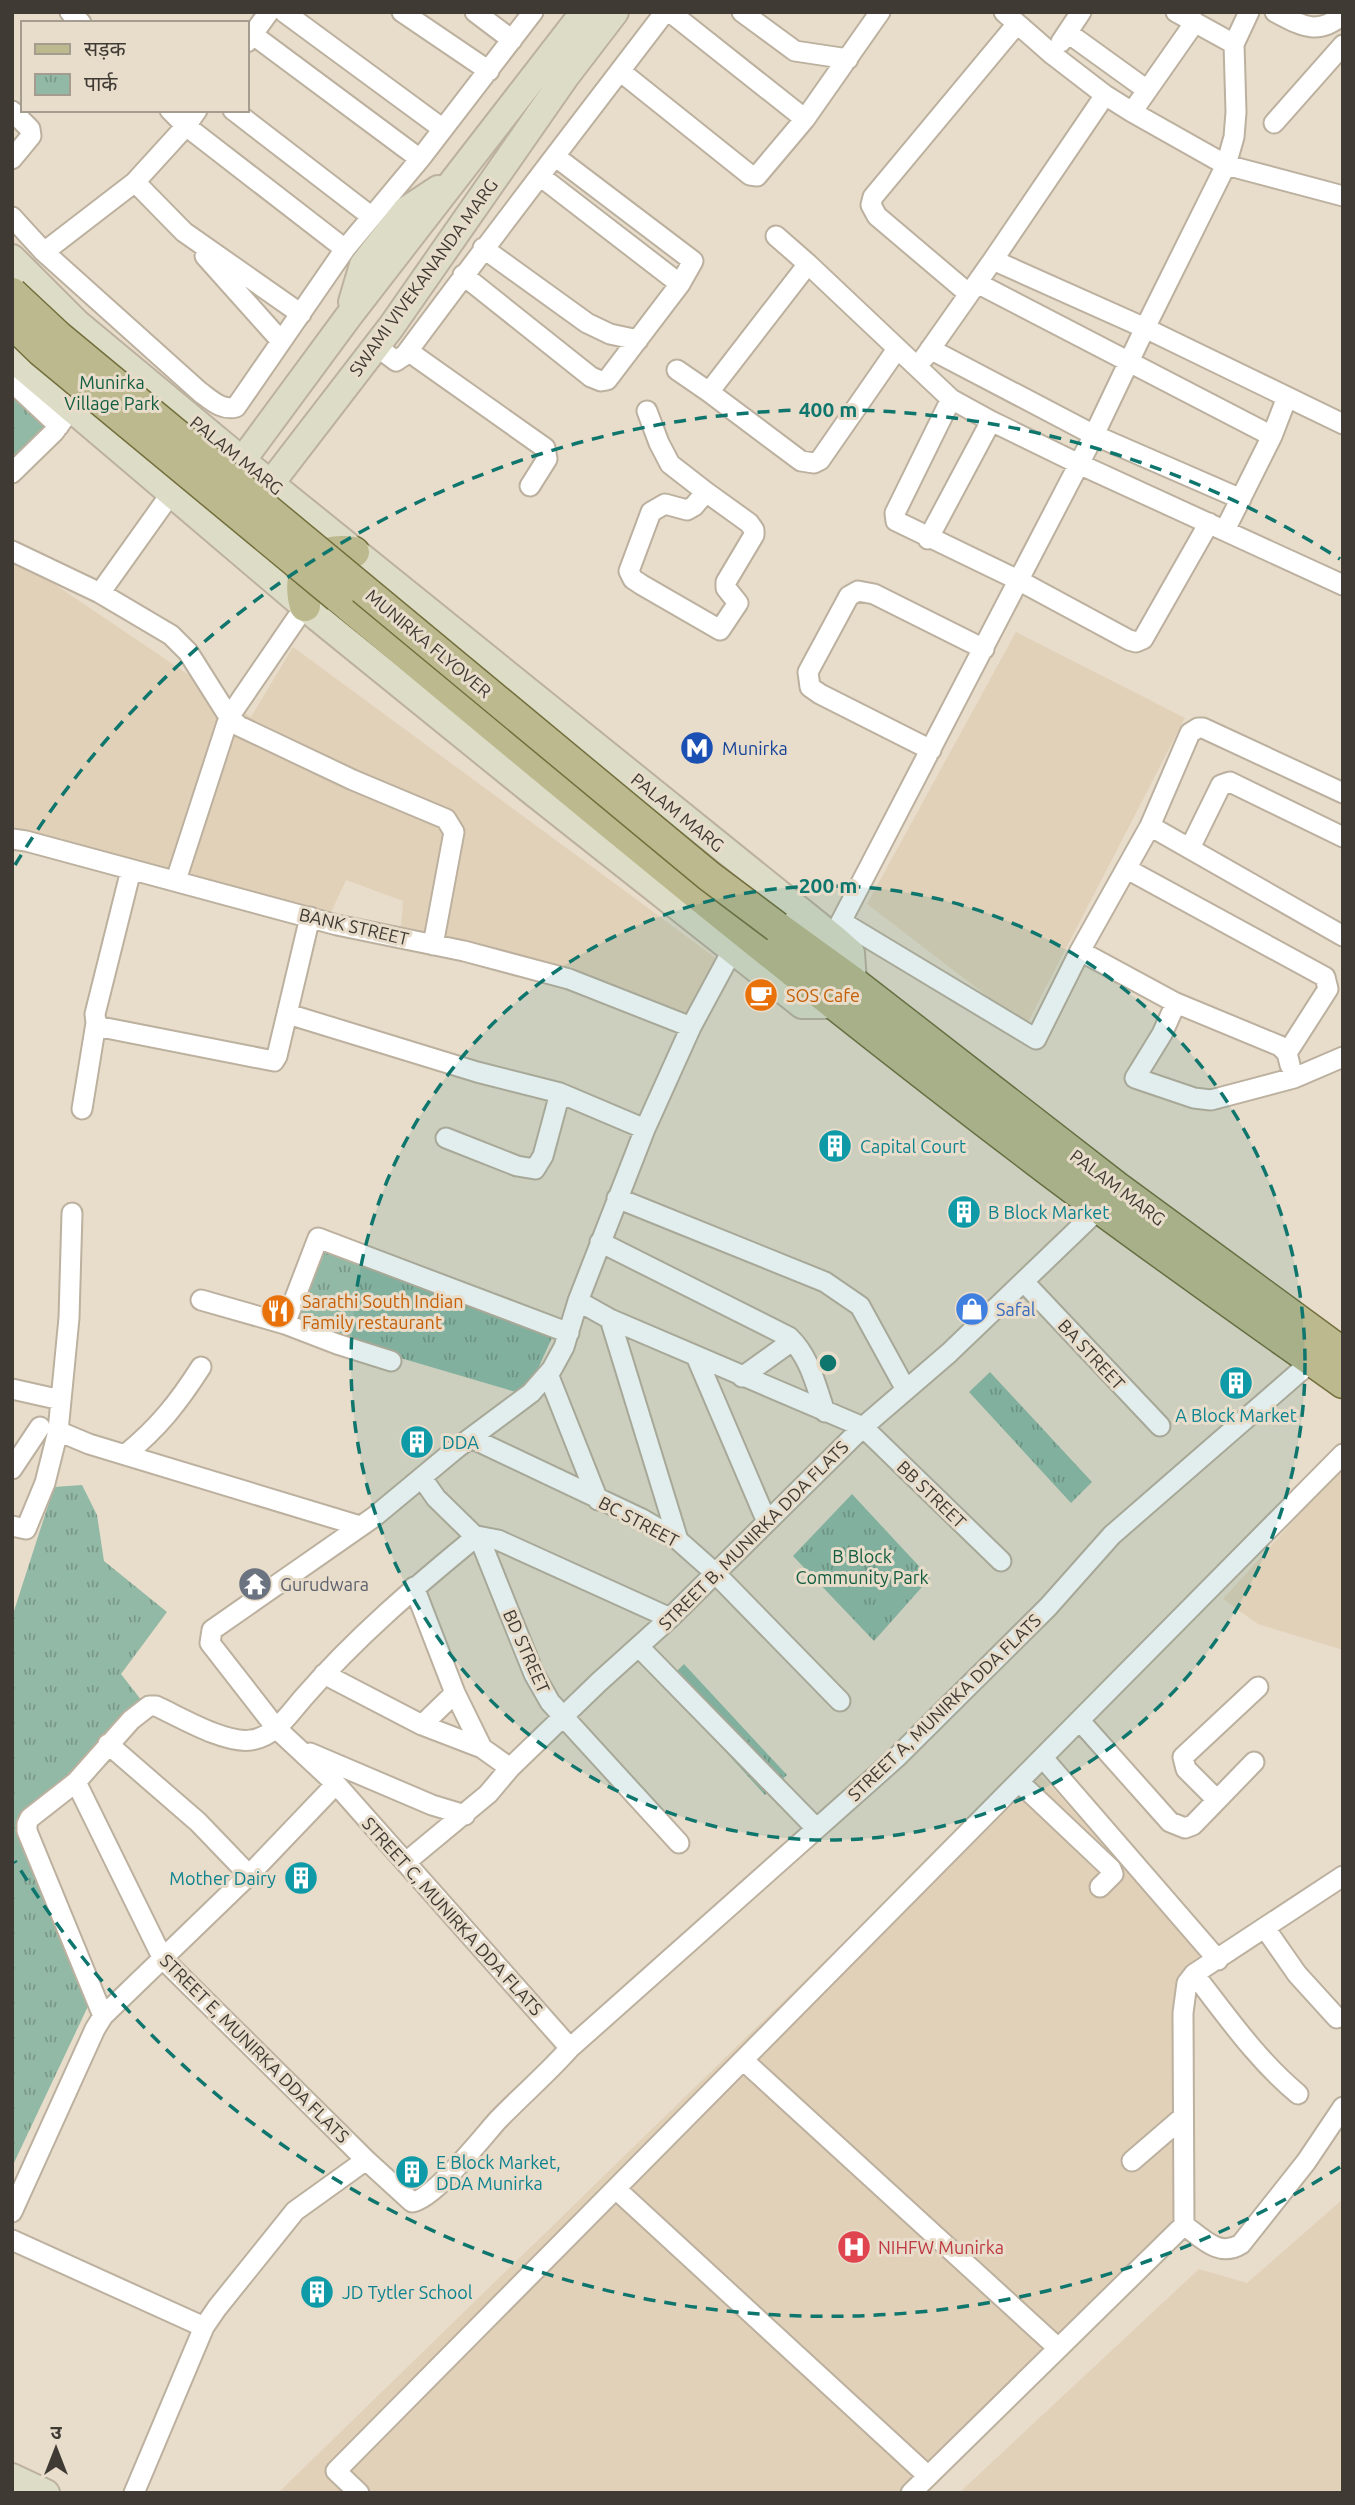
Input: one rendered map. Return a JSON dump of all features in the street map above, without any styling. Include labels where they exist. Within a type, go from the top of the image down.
[{"type":"main road","name":"SWAMI VIVEKANANDA MARG","points":[[197,513],[244,461],[348,317],[363,265],[406,210],[457,176],[584,12]]},
{"type":"main road","name":"SWAMI VIVEKANANDA MARG","points":[[225,537],[272,483],[391,327],[566,76],[615,12]]},
{"type":"main road","name":"PALAM MARG","points":[[12,258],[77,323],[354,552],[837,930],[851,953],[844,993]]},
{"type":"main road","name":"MUNIRKA FLYOVER","points":[[12,293],[58,336],[688,858],[757,940]]},
{"type":"main road","name":"MUNIRKA FLYOVER","points":[[12,323],[41,351],[529,757],[757,940],[844,993]]},
{"type":"main road","points":[[12,358],[65,417],[172,492],[305,606],[529,789],[757,940],[802,1005],[844,993]]},
{"type":"main road","points":[[305,606],[301,591],[303,576],[311,562],[324,553],[339,550],[354,552]]},
{"type":"main road","name":"PALAM MARG","points":[[844,993],[1032,1158],[1343,1383]]},
{"type":"main road","name":"PALAM MARG","points":[[844,993],[1117,1187],[1343,1353]]},
{"type":"main road","points":[[12,2477],[46,2493]]},
{"type":"street","points":[[269,12],[249,38],[420,159]]},
{"type":"street","points":[[284,12],[443,130]]},
{"type":"street","points":[[402,12],[489,71]]},
{"type":"street","points":[[475,12],[512,40]]},
{"type":"street","points":[[12,217],[44,252],[200,392],[222,407],[236,407],[345,249],[420,159],[533,12]]},
{"type":"street","points":[[376,346],[396,361],[408,351],[483,248],[667,12],[805,119]]},
{"type":"street","points":[[742,12],[795,51],[848,60]]},
{"type":"street","points":[[621,71],[754,176],[760,175],[805,119],[880,12]]},
{"type":"street","points":[[1053,55],[1081,12]]},
{"type":"street","points":[[1176,12],[1234,44]]},
{"type":"street","points":[[1249,12],[1234,44],[1236,111],[1234,137],[1226,165],[1020,581],[837,930],[1036,1039],[1080,951],[1150,826],[1190,733],[1203,728],[1343,793]]},
{"type":"street","points":[[1275,12],[1301,26],[1313,28],[1326,26],[1343,14]]},
{"type":"street","points":[[1272,436],[973,289],[877,216],[871,205],[873,197],[1010,19],[1105,95],[1226,165],[1343,196]]},
{"type":"street","points":[[1132,112],[1195,22]]},
{"type":"street","points":[[1068,33],[1147,90]]},
{"type":"street","points":[[1274,123],[1343,45]]},
{"type":"street","points":[[917,367],[1105,95]]},
{"type":"street","points":[[12,111],[30,129],[31,136],[12,159]]},
{"type":"street","points":[[176,112],[192,118],[345,249]]},
{"type":"street","points":[[236,112],[372,217]]},
{"type":"street","points":[[44,252],[135,182],[192,118]]},
{"type":"street","points":[[463,275],[596,381],[607,380],[680,284],[692,264],[692,259],[556,157]]},
{"type":"street","points":[[540,176],[680,284]]},
{"type":"street","points":[[135,182],[184,232],[281,341]]},
{"type":"street","points":[[184,232],[300,314]]},
{"type":"street","points":[[776,236],[951,399],[1079,464],[1343,584]]},
{"type":"street","points":[[483,248],[587,323],[610,334],[638,340]]},
{"type":"street","points":[[993,260],[1144,328],[1343,424]]},
{"type":"street","points":[[709,392],[808,264]]},
{"type":"street","points":[[677,370],[800,461],[814,463],[820,460],[897,349]]},
{"type":"street","points":[[930,349],[1094,435],[1241,499]]},
{"type":"street","points":[[408,351],[545,448],[547,459],[530,486]]},
{"type":"street","points":[[12,382],[65,417],[12,472]]},
{"type":"street","points":[[951,399],[895,513],[897,522],[1020,581],[1110,631],[1133,642],[1139,642],[1217,526],[1241,499],[1272,436],[1287,397]]},
{"type":"street","points":[[647,411],[670,464],[749,523],[754,533],[726,582],[726,588],[738,603],[720,630],[642,585],[633,579],[629,571],[651,512],[665,504],[687,510],[706,492]]},
{"type":"street","points":[[928,539],[991,421]]},
{"type":"street","points":[[100,593],[172,492]]},
{"type":"street","points":[[12,551],[100,593],[177,639],[229,717],[239,726],[446,819],[454,832],[453,844],[433,945]]},
{"type":"street","points":[[931,750],[820,694],[810,687],[808,672],[849,596],[858,591],[874,594],[984,649]]},
{"type":"street","points":[[176,880],[229,717],[305,606]]},
{"type":"street","points":[[1191,848],[1222,785],[1230,782],[1343,837]]},
{"type":"street","points":[[1150,826],[1343,936]]},
{"type":"street","name":"BANK STREET","points":[[12,839],[310,917],[569,979],[691,1027]]},
{"type":"street","points":[[1127,869],[1325,976],[1328,989],[1287,1053]]},
{"type":"street","points":[[82,1110],[96,1023],[95,1014],[131,870]]},
{"type":"street","points":[[96,1023],[101,1027],[272,1061],[277,1056],[310,917]]},
{"type":"street","name":"STREET C, MUNIRKA DDA FLATS","points":[[570,2048],[336,1784],[277,1729],[210,1643],[212,1630],[360,1526],[531,1393],[548,1374],[564,1347],[578,1301],[617,1198],[691,1027],[757,940]]},
{"type":"street","points":[[1080,951],[1177,1003],[1280,1046],[1287,1053],[1294,1078]]},
{"type":"street","points":[[1177,1003],[1135,1078],[1194,1098],[1210,1100],[1294,1078],[1343,1057]]},
{"type":"street","points":[[288,1014],[477,1072],[560,1093],[645,1129]]},
{"type":"street","points":[[446,1138],[517,1166],[535,1169],[543,1156],[560,1093]]},
{"type":"street","points":[[617,1198],[825,1282],[860,1306],[905,1388]]},
{"type":"street","name":"STREET B, MUNIRKA DDA FLATS","points":[[406,1862],[488,1794],[510,1768],[670,1618],[863,1427],[905,1388],[949,1353],[1101,1207]]},
{"type":"street","points":[[12,1527],[26,1529],[45,1483],[49,1429],[61,1400],[69,1318],[72,1213]]},
{"type":"street","points":[[285,1324],[318,1238],[569,1333]]},
{"type":"street","points":[[600,1242],[792,1340],[808,1362],[825,1412]]},
{"type":"street","name":"BA STREET","points":[[1024,1282],[1160,1426]]},
{"type":"street","points":[[201,1300],[285,1324],[391,1361]]},
{"type":"street","points":[[578,1301],[610,1319],[863,1427]]},
{"type":"street","points":[[610,1319],[678,1540]]},
{"type":"street","points":[[743,1377],[792,1340]]},
{"type":"street","points":[[696,1356],[767,1522]]},
{"type":"street","name":"STREET A, MUNIRKA DDA FLATS","points":[[570,2048],[896,1758],[1048,1607],[1112,1535],[1312,1361]]},
{"type":"street","points":[[126,1454],[151,1434],[177,1404],[201,1367]]},
{"type":"street","points":[[548,1374],[598,1500]]},
{"type":"street","points":[[12,1389],[61,1400]]},
{"type":"street","name":"BB STREET","points":[[863,1427],[1001,1561]]},
{"type":"street","points":[[49,1429],[89,1444],[360,1526]]},
{"type":"street","points":[[12,1469],[49,1429]]},
{"type":"street","name":"BC STREET","points":[[471,1438],[642,1519],[678,1540],[714,1572],[840,1700]]},
{"type":"street","points":[[359,2493],[335,2470],[1343,1454]]},
{"type":"street","name":"BD STREET","points":[[422,1478],[436,1498],[477,1536],[534,1674],[550,1702],[679,1843]]},
{"type":"street","points":[[103,2017],[26,1824],[76,1782],[142,1709],[156,1706],[214,1732],[242,1741],[253,1740],[277,1729],[324,1674],[414,1587],[477,1536],[498,1540],[670,1618]]},
{"type":"street","points":[[414,1587],[455,1693],[482,1748]]},
{"type":"street","points":[[639,1647],[816,1828]]},
{"type":"street","points":[[324,1674],[422,1725],[482,1748],[510,1768]]},
{"type":"street","points":[[1217,1800],[1186,1769],[1182,1757],[1258,1687]]},
{"type":"street","points":[[422,1725],[455,1693]]},
{"type":"street","points":[[1080,1721],[1170,1822],[1185,1828],[1193,1825],[1254,1762]]},
{"type":"street","points":[[108,1744],[198,1822],[249,1875]]},
{"type":"street","points":[[298,1748],[386,1783],[432,1805],[465,1815]]},
{"type":"street","points":[[1043,1758],[1217,1960]]},
{"type":"street","name":"STREET E, MUNIRKA DDA FLATS","points":[[76,1782],[163,1959],[412,2202],[418,2201],[460,2164],[498,2120],[543,2078],[570,2048]]},
{"type":"street","points":[[1019,1782],[1111,1868],[1113,1874],[1100,1887]]},
{"type":"street","points":[[12,2212],[95,2029],[103,2017],[249,1875],[336,1784]]},
{"type":"street","points":[[911,2493],[1184,2225],[1184,1995],[1187,1983],[1194,1974],[1343,1876]]},
{"type":"street","points":[[1265,1928],[1297,1974],[1337,2018]]},
{"type":"street","points":[[1194,1974],[1253,2049],[1298,2094]]},
{"type":"street","points":[[743,2060],[1058,2348]]},
{"type":"street","points":[[1184,2225],[1222,2249],[1232,2250],[1241,2244],[1306,2162],[1343,2107]]},
{"type":"street","points":[[1132,2161],[1183,2117]]},
{"type":"street","points":[[134,2493],[204,2327],[295,2211],[366,2160]]},
{"type":"street","points":[[616,2189],[928,2476]]},
{"type":"street","points":[[12,2240],[204,2327]]},
{"type":"shaded area","points":[[12,564],[35,571],[251,717],[293,647],[716,958],[681,1027],[598,988],[400,942],[403,901],[346,880],[326,923],[12,847]]},
{"type":"shaded area","points":[[1016,632],[1185,718],[1026,1026],[867,904]]},
{"type":"shaded area","points":[[1343,1466],[1343,1650],[1258,1624],[1223,1599]]},
{"type":"shaded area","points":[[1029,1762],[1217,1970],[1191,1987],[1190,2215],[920,2493],[278,2493]]},
{"type":"shaded area","points":[[1343,2199],[1343,2493],[959,2493],[1199,2269],[1247,2283]]},
{"type":"green space","points":[[12,395],[44,427],[12,457]]},
{"type":"green space","points":[[318,1238],[556,1329],[526,1395],[285,1324]]},
{"type":"green space","points":[[990,1372],[1092,1482],[1071,1503],[969,1392]]},
{"type":"green space","points":[[82,1485],[97,1515],[104,1561],[167,1612],[121,1674],[142,1701],[17,1824],[90,2002],[12,2167],[12,1617],[54,1487]]},
{"type":"green space","name":"B Block Community Park","points":[[852,1494],[930,1578],[874,1641],[793,1556]]},
{"type":"green space","points":[[684,1664],[787,1775],[765,1795],[664,1684]]},
{"type":"place","name":"Munirka","points":[[697,748]]},
{"type":"place","name":"SOS Cafe","points":[[761,995]]},
{"type":"place","name":"Capital Court","points":[[835,1146]]},
{"type":"place","name":"B Block Market","points":[[964,1212]]},
{"type":"place","name":"Safal","points":[[972,1309]]},
{"type":"place","name":"Sarathi South Indian Family restaurant","points":[[278,1311]]},
{"type":"place","name":"A Block Market","points":[[1236,1383]]},
{"type":"place","name":"DDA","points":[[417,1442]]},
{"type":"place","name":"Gurudwara","points":[[255,1584]]},
{"type":"place","name":"Mother Dairy","points":[[301,1878]]},
{"type":"place","name":"E Block Market, DDA Munirka","points":[[412,2172]]},
{"type":"place","name":"NIHFW Munirka","points":[[854,2247]]},
{"type":"place","name":"JD Tytler School","points":[[317,2292]]},
{"type":"park label","name":"Munirka Village Park","points":[[112,392]]}]
